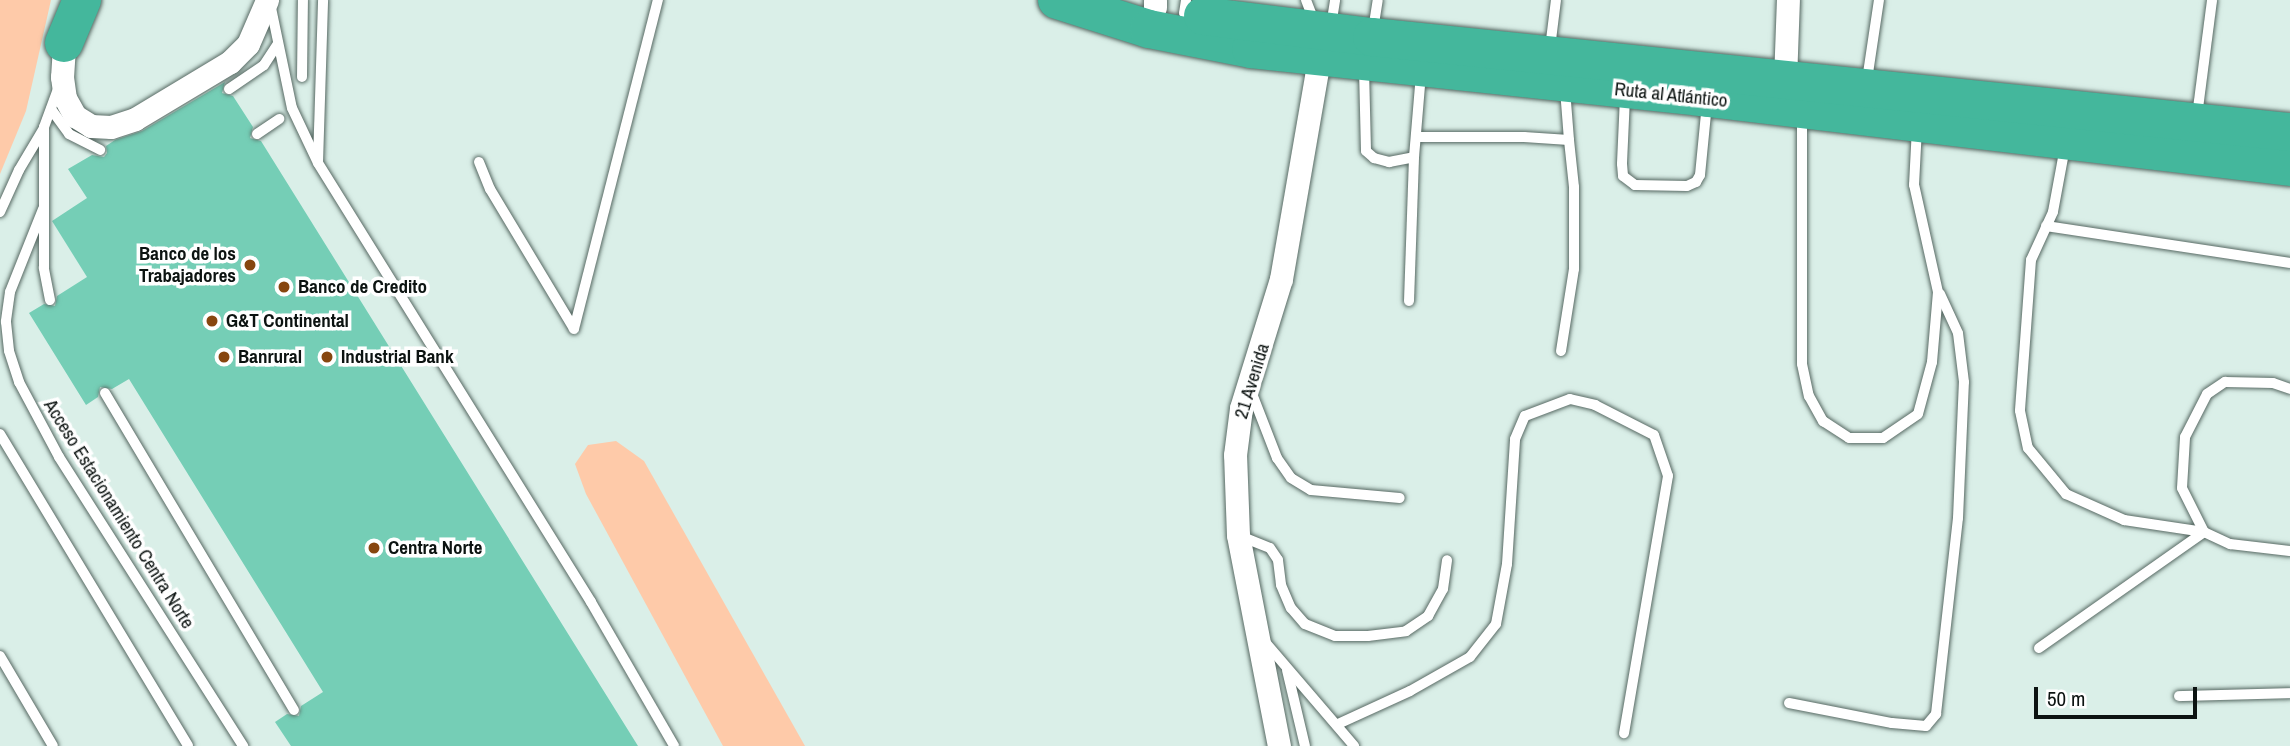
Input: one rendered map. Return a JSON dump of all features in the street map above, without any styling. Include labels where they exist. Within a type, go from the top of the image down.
[{"type":"highway","points":[[63,60],[82,0]]},
{"type":"highway","name":"Ruta al Atlántico","points":[[1057,0],[1149,29],[1322,24]]},
{"type":"highway","name":"Ruta al Atlántico","points":[[1162,4],[1322,24],[1557,69],[1793,95],[1918,123],[2290,167]]},
{"type":"highway","name":"Ruta al Atlántico","points":[[1371,33],[1421,69],[1557,69],[1626,91],[1708,98],[1793,95],[1866,88],[2290,132]]},
{"type":"street","points":[[68,0],[63,60],[65,98],[75,116],[91,125],[111,127],[135,119],[230,62],[248,44],[268,0]]},
{"type":"street","points":[[1788,0],[1793,95]]},
{"type":"street","name":"21 Avenida","points":[[1279,746],[1238,535],[1235,455],[1241,408],[1281,279],[1322,24]]},
{"type":"lane","points":[[268,0],[292,108],[317,163],[591,601],[674,746]]},
{"type":"lane","points":[[302,77],[303,0]]},
{"type":"lane","points":[[317,163],[323,0]]},
{"type":"lane","points":[[479,162],[490,189],[574,329],[658,0]]},
{"type":"lane","points":[[1556,0],[1557,69],[1574,187],[1574,269],[1562,351]]},
{"type":"lane","points":[[1866,88],[1879,0]]},
{"type":"lane","points":[[2197,122],[2211,0]]},
{"type":"lane","points":[[1371,33],[1366,151],[1374,158],[1389,162],[1414,157]]},
{"type":"lane","points":[[229,89],[264,65],[277,45]]},
{"type":"lane","points":[[0,212],[19,170],[44,127],[63,60]]},
{"type":"lane","points":[[1409,301],[1414,157],[1421,69]]},
{"type":"lane","points":[[1626,91],[1623,176],[1635,185],[1688,186],[1696,182],[1700,175],[1708,98]]},
{"type":"lane","points":[[1793,95],[1802,364],[1809,396],[1823,421],[1849,438],[1883,438],[1918,414],[1932,362],[1938,292]]},
{"type":"lane","points":[[51,109],[69,134],[100,150]]},
{"type":"lane","points":[[257,134],[279,119]]},
{"type":"lane","points":[[1789,703],[1892,723],[1926,726],[1936,714],[1958,518],[1964,383],[1958,333],[1938,292],[1914,185],[1918,123]]},
{"type":"lane","points":[[44,127],[44,268],[50,300]]},
{"type":"lane","points":[[1416,137],[1524,137],[1569,140]]},
{"type":"lane","points":[[2066,140],[2058,197],[2031,260],[2020,411],[2028,448],[2066,494],[2124,520],[2204,533],[2230,544],[2290,551]]},
{"type":"lane","name":"Acceso Estacionamiento Centra Norte","points":[[43,209],[10,292],[6,322],[9,351],[19,383],[59,457],[243,746]]},
{"type":"lane","points":[[2046,226],[2290,263]]},
{"type":"lane","points":[[2204,533],[2182,488],[2185,438],[2207,394],[2225,383],[2273,383],[2290,389]]},
{"type":"lane","points":[[1248,385],[1277,458],[1291,478],[1311,490],[1400,498]]},
{"type":"lane","points":[[105,393],[294,710]]},
{"type":"lane","points":[[1338,724],[1410,691],[1470,657],[1496,624],[1507,564],[1515,439],[1525,416],[1570,399],[1595,405],[1654,435],[1668,476],[1625,733]]},
{"type":"lane","points":[[0,434],[188,746]]},
{"type":"lane","points":[[2039,648],[2204,533]]},
{"type":"lane","points":[[1238,535],[1270,548],[1278,560],[1281,584],[1291,608],[1305,624],[1335,635],[1368,636],[1406,631],[1429,616],[1443,589],[1447,560]]},
{"type":"lane","points":[[1256,632],[1338,724],[1354,746]]},
{"type":"lane","points":[[0,656],[53,746]]},
{"type":"lane","points":[[1286,668],[1305,746]]},
{"type":"lane","points":[[2179,696],[2290,692]]},
{"type":"shaded area","points":[[0,0],[51,0],[26,111],[0,174]]},
{"type":"shaded area","points":[[616,441],[644,461],[805,746],[723,746],[586,494],[575,464],[588,445]]},
{"type":"building","name":"Centra Norte","points":[[225,82],[222,93],[233,96],[253,127],[250,138],[261,141],[638,746],[291,746],[275,722],[287,714],[299,716],[301,706],[323,692],[129,379],[112,389],[100,387],[98,397],[86,405],[29,313],[44,304],[55,306],[57,296],[87,277],[52,221],[87,198],[68,169],[92,155],[104,157],[107,153],[106,146],[115,140],[142,131]]},
{"type":"place","name":"Banco de los Trabajadores","points":[[250,265]]},
{"type":"place","name":"Banco de Credito","points":[[284,287]]},
{"type":"place","name":"G&T Continental","points":[[212,321]]},
{"type":"place","name":"Banrural","points":[[224,357]]},
{"type":"place","name":"Industrial Bank","points":[[327,357]]},
{"type":"place","name":"Centra Norte","points":[[374,548]]}]
